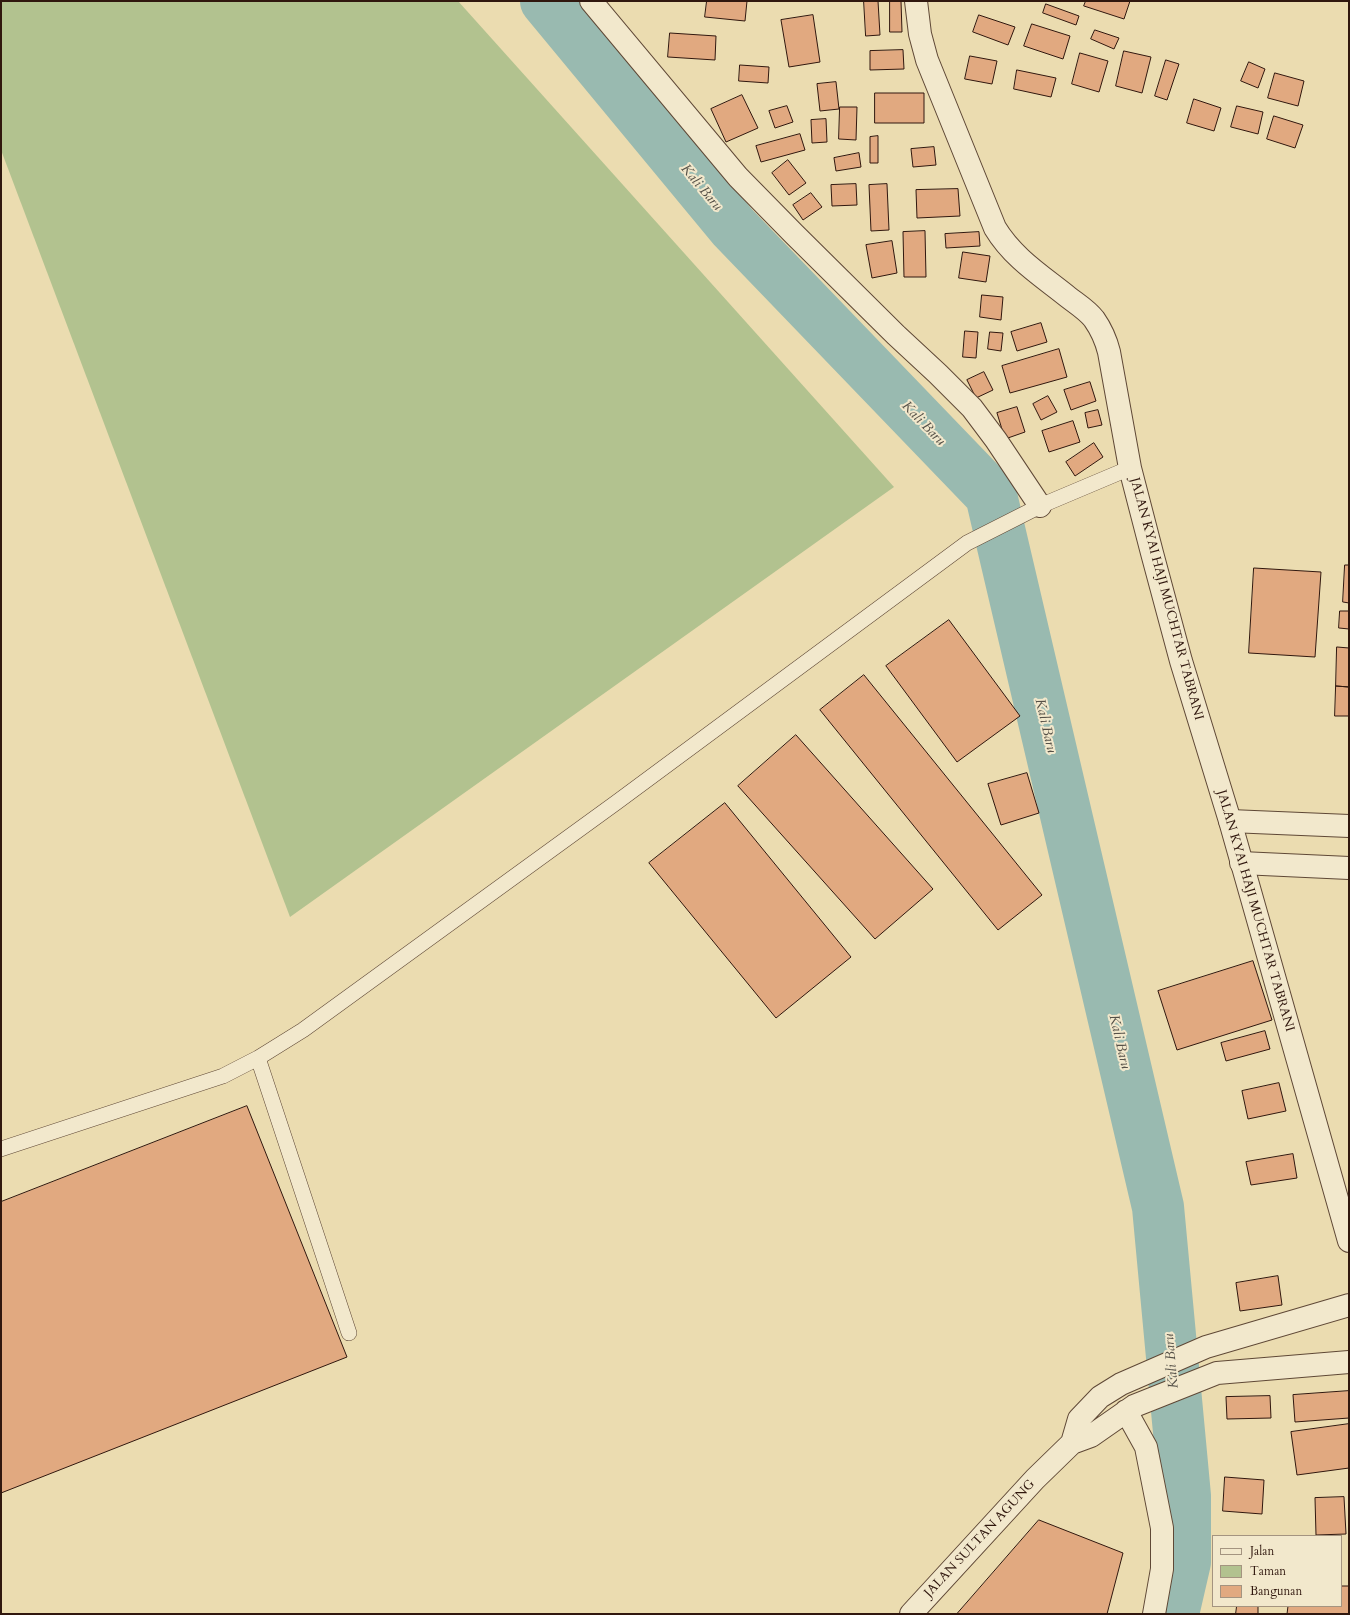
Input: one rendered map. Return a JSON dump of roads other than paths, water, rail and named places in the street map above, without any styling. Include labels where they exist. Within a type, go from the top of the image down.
[{"type":"street","points":[[591,1],[738,177],[896,335],[972,408],[996,440],[1040,506]]},
{"type":"street","name":"JALAN KYAI HAJI MUCHTAR TABRANI","points":[[916,1],[920,34],[927,60],[995,228],[1006,245],[1017,256],[1087,312],[1098,324],[1104,337],[1109,352],[1130,468],[1181,661],[1230,821],[1349,1242]]},
{"type":"street","points":[[1230,821],[1349,826]]},
{"type":"street","points":[[1241,863],[1349,868]]},
{"type":"street","points":[[1072,1443],[1079,1419],[1100,1397],[1121,1384],[1206,1347],[1349,1305]]},
{"type":"street","points":[[1072,1443],[1091,1436],[1130,1408],[1217,1373],[1349,1362]]},
{"type":"street","points":[[1130,1408],[1146,1447],[1162,1528],[1162,1570],[1154,1614]]},
{"type":"street","name":"JALAN SULTAN AGUNG","points":[[911,1614],[1050,1464],[1072,1443]]},
{"type":"lane","points":[[1,1149],[223,1076],[258,1058],[303,1030],[617,802],[967,543],[1015,517],[1130,468]]},
{"type":"lane","points":[[258,1058],[349,1333]]},
{"type":"waterway","name":"Kali Baru","points":[[546,1],[733,227],[991,495],[1158,1207],[1185,1496],[1185,1562],[1173,1614]]}]
